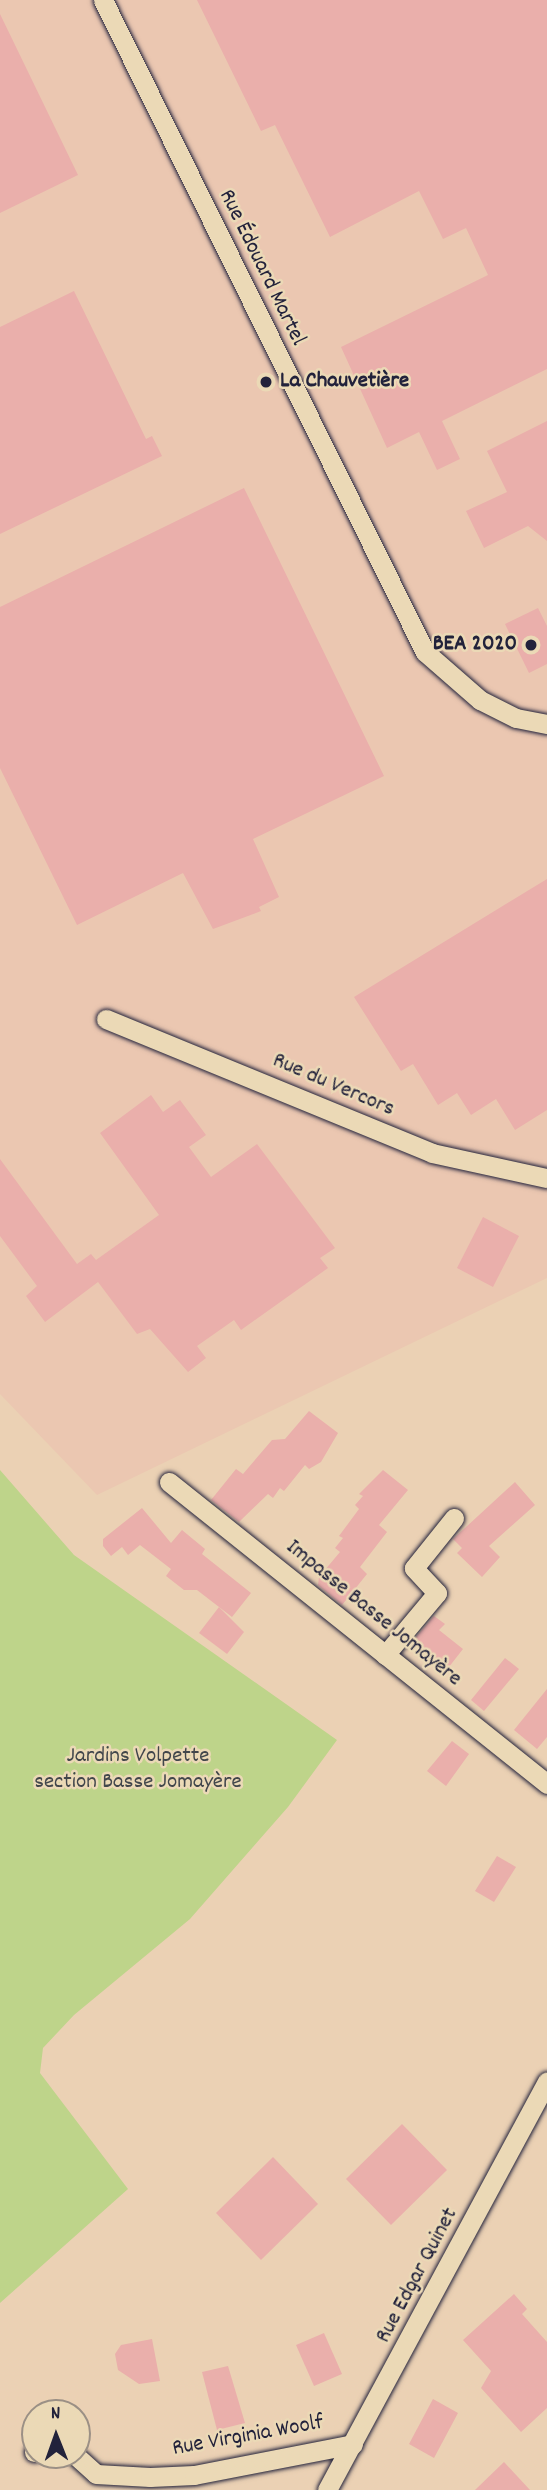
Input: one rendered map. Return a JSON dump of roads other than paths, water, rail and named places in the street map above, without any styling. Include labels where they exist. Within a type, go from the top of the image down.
[{"type":"street","name":"Rue Édouard Martel","points":[[103,0],[425,652],[480,700],[516,718],[547,724]]},
{"type":"street","name":"Rue du Vercors","points":[[106,1019],[432,1153],[547,1178]]},
{"type":"street","name":"Impasse Basse Jomayère","points":[[169,1482],[547,1784]]},
{"type":"street","points":[[385,1655],[437,1593],[414,1568],[454,1518]]},
{"type":"street","name":"Rue Edgar Quinet","points":[[327,2490],[547,2082]]},
{"type":"street","name":"Rue Virginia Woolf","points":[[90,2469],[96,2474],[150,2477],[194,2475],[353,2444]]},
{"type":"place","name":"La Chauvetière","points":[[266,382]]},
{"type":"place","name":"BEA 2020","points":[[531,645]]},
{"type":"park label","name":"Jardins Volpette section Basse Jomayère","points":[[138,1770]]}]
